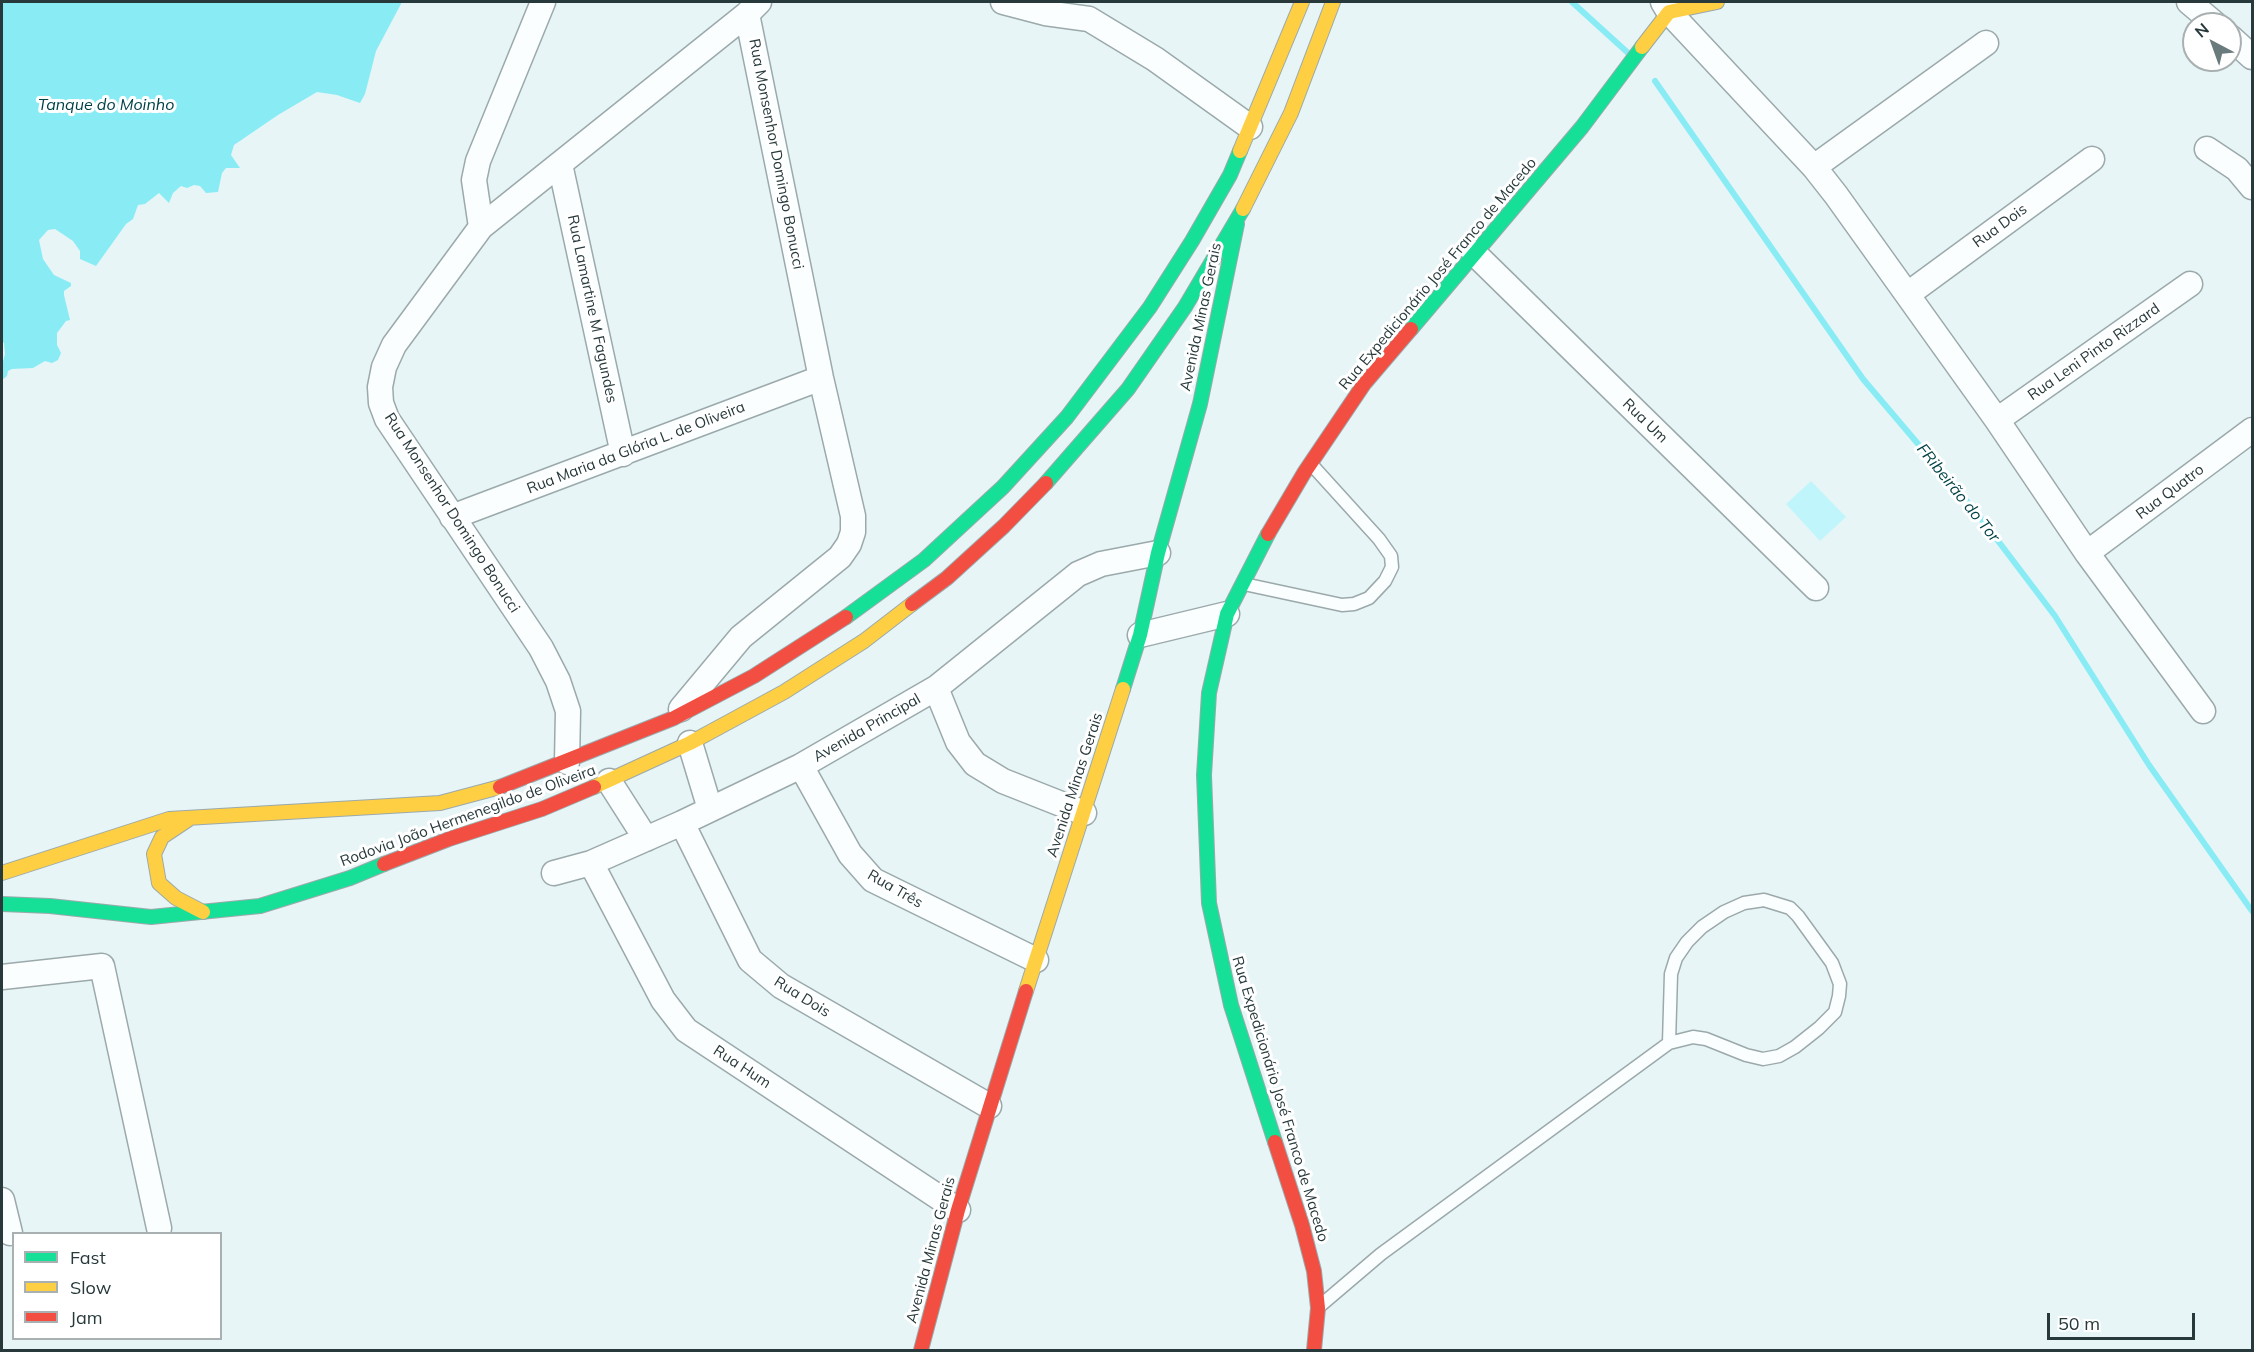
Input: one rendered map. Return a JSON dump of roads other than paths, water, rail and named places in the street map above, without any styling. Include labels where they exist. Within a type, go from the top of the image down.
[{"type":"main road","name":"Rodovia João Hermenegildo de Oliveira","points":[[2,873],[169,819],[440,803],[502,787],[674,718],[754,676],[853,613],[924,560],[1004,487],[1067,417],[1150,307],[1230,175],[1302,2]]},
{"type":"main road","name":"Rodovia João Hermenegildo de Oliveira","points":[[2,904],[50,906],[151,916],[260,906],[350,878],[449,838],[542,809],[609,781],[690,742],[784,692],[864,641],[947,578],[1004,526],[1063,465],[1128,388],[1185,307],[1237,222],[1291,113],[1333,2]]},
{"type":"main road","points":[[1666,7],[1717,2]]},
{"type":"main road","name":"Rua Expedicionário José Franco de Macedo","points":[[1314,1350],[1318,1308],[1314,1271],[1299,1214],[1231,1005],[1209,903],[1204,775],[1209,693],[1227,614],[1263,542],[1310,464],[1364,384],[1582,128],[1666,7]]},
{"type":"main road","name":"Avenida Minas Gerais","points":[[921,1350],[958,1210],[989,1106],[1140,635],[1158,554],[1200,404],[1237,222]]},
{"type":"main road","points":[[190,818],[162,837],[154,854],[159,883],[176,898],[203,912]]},
{"type":"street","points":[[481,227],[474,180],[478,161],[543,2]]},
{"type":"street","points":[[1003,2],[1045,13],[1089,10],[1250,127]]},
{"type":"street","points":[[2189,2],[2201,12]]},
{"type":"street","points":[[1666,7],[1814,167],[1908,294],[2087,553],[2203,711]]},
{"type":"street","name":"Rua Monsenhor Domingo Bonucci","points":[[567,762],[568,711],[558,681],[541,648],[387,419],[381,403],[380,387],[384,367],[394,345],[481,227],[753,8],[821,378],[853,516],[853,532],[849,544],[840,557],[741,637],[674,718]]},
{"type":"street","points":[[1814,167],[1986,43]]},
{"type":"street","points":[[2207,149],[2237,169],[2253,187]]},
{"type":"street","name":"Rua Dois","points":[[1908,294],[2092,159]]},
{"type":"street","name":"Rua Lamartine M Fagundes","points":[[560,164],[623,454]]},
{"type":"street","name":"Rua Um","points":[[1474,253],[1816,588]]},
{"type":"street","name":"Rua Leni Pinto Rizzard","points":[[1997,420],[2190,284]]},
{"type":"street","name":"Rua Maria da Glória L. de Oliveira","points":[[452,517],[821,378]]},
{"type":"street","name":"Rua Quatro","points":[[2087,553],[2253,430]]},
{"type":"street","name":"Avenida Principal","points":[[554,873],[591,863],[682,823],[801,766],[936,688],[1078,574],[1101,564],[1158,554]]},
{"type":"street","points":[[1140,635],[1227,614]]},
{"type":"street","points":[[936,688],[958,742],[975,764],[1003,781],[1084,813]]},
{"type":"street","points":[[690,742],[710,809]]},
{"type":"street","name":"Rua Três","points":[[801,766],[850,854],[873,880],[1036,960]]},
{"type":"street","points":[[609,781],[646,839]]},
{"type":"street","name":"Rua Dois","points":[[682,823],[750,960],[781,987],[989,1106]]},
{"type":"street","name":"Rua Hum","points":[[591,863],[663,1000],[686,1030],[958,1210]]},
{"type":"street","points":[[2,977],[102,966],[159,1228]]},
{"type":"street","points":[[2,1200],[10,1233]]},
{"type":"lane","points":[[1242,584],[1342,605],[1354,604],[1369,598],[1385,581],[1392,567],[1391,556],[1379,539],[1310,464]]},
{"type":"lane","points":[[1318,1308],[1381,1254],[1669,1044],[1693,1037],[1706,1039],[1746,1055],[1763,1059],[1779,1056],[1795,1047],[1819,1028],[1834,1012],[1840,984],[1832,963],[1790,908],[1764,900],[1744,903],[1724,912],[1702,927],[1687,942],[1676,958],[1671,974],[1669,1044]]},
{"type":"water","name":"Tanque do Moinho","points":[[2,2],[402,2],[376,51],[365,94],[360,103],[337,95],[317,92],[278,115],[234,145],[231,155],[240,168],[226,168],[222,173],[218,192],[206,193],[200,186],[194,185],[187,188],[181,186],[173,193],[169,203],[159,193],[145,204],[138,205],[133,219],[126,224],[96,266],[80,259],[80,251],[73,241],[55,229],[48,230],[39,240],[43,259],[54,275],[71,283],[71,286],[64,291],[70,320],[66,321],[57,333],[57,345],[61,353],[58,360],[52,363],[45,361],[33,368],[12,369],[2,380],[5,354],[2,341]]},
{"type":"waterway","name":"FRibeirão do Tor","points":[[1572,2],[1627,52]]},
{"type":"waterway","name":"FRibeirão do Tor","points":[[1655,81],[1863,379],[1980,517],[2055,616],[2149,765],[2252,911]]}]
